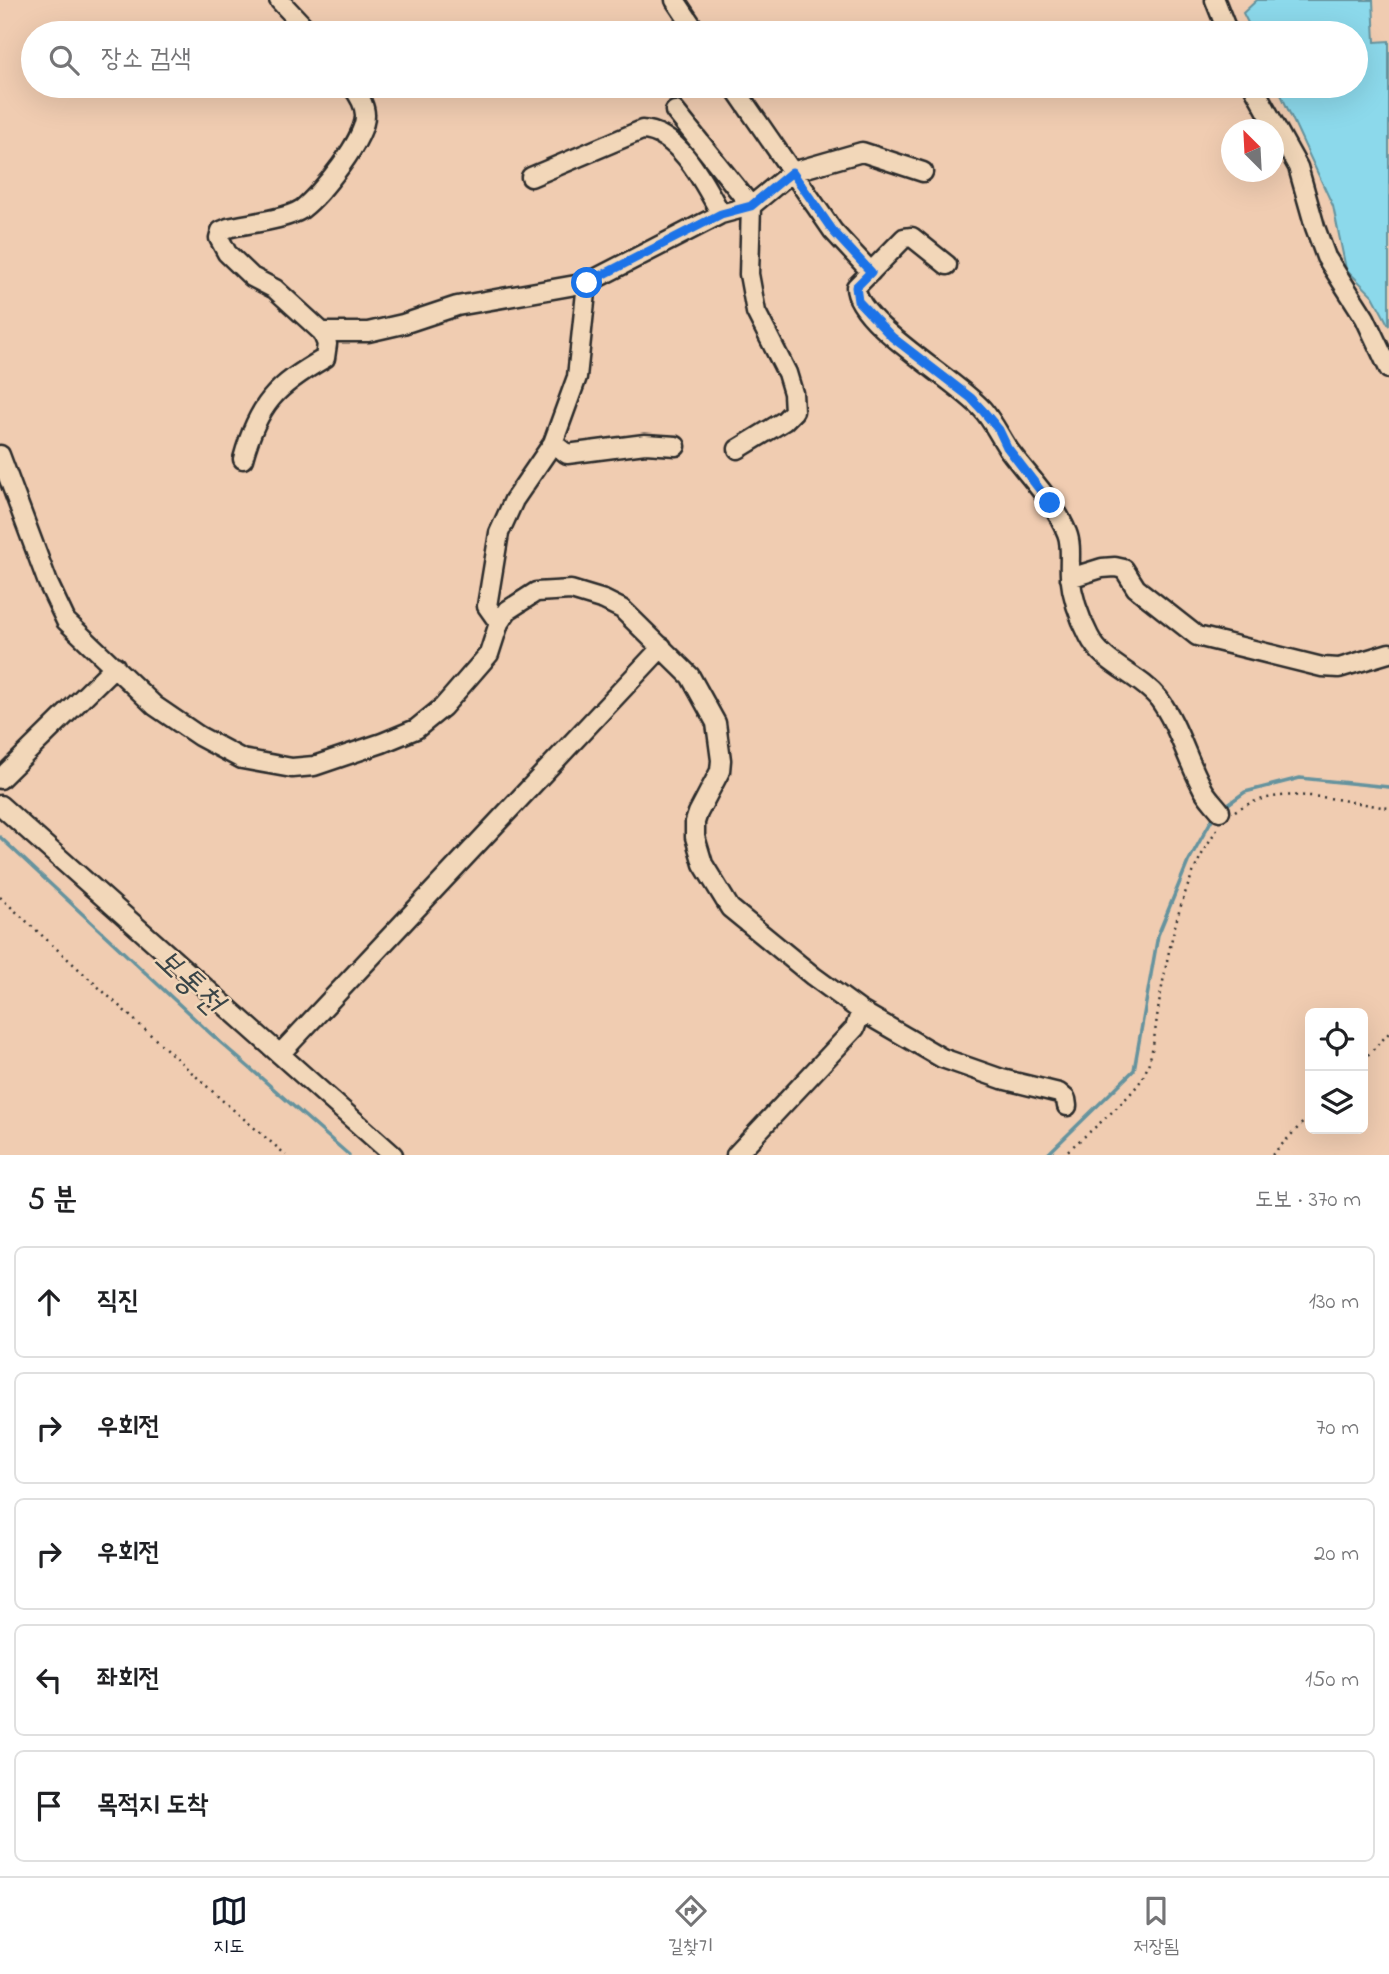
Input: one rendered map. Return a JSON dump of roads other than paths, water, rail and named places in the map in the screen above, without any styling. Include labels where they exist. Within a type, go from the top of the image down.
[{"type":"lane","points":[[279,0],[299,21]]},
{"type":"lane","points":[[675,0],[689,21]]},
{"type":"lane","points":[[1215,0],[1223,21]]},
{"type":"lane","points":[[243,459],[251,429],[266,403],[292,377],[325,358],[327,344],[322,332],[275,289],[252,277],[227,253],[219,238],[221,231],[290,214],[301,209],[317,194],[354,148],[365,116],[359,98]]},
{"type":"lane","points":[[741,98],[833,231],[871,272]]},
{"type":"lane","points":[[1260,98],[1298,167],[1326,257],[1365,318],[1389,369]]},
{"type":"lane","points":[[675,111],[751,206],[750,274],[756,312],[787,373],[793,393],[794,411],[784,421],[738,449]]},
{"type":"lane","points":[[531,177],[642,130],[652,130],[668,139],[693,166],[721,214]]},
{"type":"lane","points":[[322,332],[368,332],[403,324],[457,306],[587,283],[721,214],[751,206],[792,172],[862,152],[923,172]]},
{"type":"lane","points":[[947,265],[912,237],[897,243],[856,287],[858,301],[892,337],[971,398],[999,430],[1007,447],[1050,503],[1069,535],[1070,578],[1081,618],[1097,649],[1138,679],[1158,699],[1187,751],[1199,783],[1220,810]]},
{"type":"lane","points":[[499,623],[487,606],[499,533],[514,500],[553,443],[577,377],[587,283]]},
{"type":"lane","points":[[553,443],[567,454],[645,444],[676,446]]},
{"type":"lane","points":[[0,455],[48,583],[66,621],[155,706],[199,736],[242,759],[292,768],[314,766],[415,729],[443,707],[489,654],[499,623],[508,610],[536,592],[571,590],[604,600],[622,609],[690,676],[716,723],[720,771],[695,822],[695,837],[703,864],[730,908],[860,1011],[942,1058],[1002,1079],[1059,1093],[1066,1099],[1067,1106]]},
{"type":"lane","points":[[1070,578],[1102,568],[1124,569],[1136,588],[1197,636],[1322,667],[1339,668],[1389,653]]},
{"type":"lane","points":[[280,1054],[662,647]]},
{"type":"lane","points":[[0,779],[115,666]]},
{"type":"lane","points":[[0,805],[393,1155]]},
{"type":"lane","points":[[736,1155],[856,1028],[860,1011]]},
{"type":"water","points":[[1257,0],[1373,0],[1375,42],[1389,41],[1389,326],[1373,296],[1346,269],[1333,206],[1283,98],[1368,98],[1368,21],[1247,21],[1243,13]]},
{"type":"waterway","points":[[1224,807],[1245,792],[1300,778],[1389,787]]},
{"type":"waterway","points":[[1047,1155],[1134,1070],[1158,935],[1188,862],[1215,814]]},
{"type":"waterway","name":"보통천","points":[[0,837],[211,1034],[349,1155]]}]
